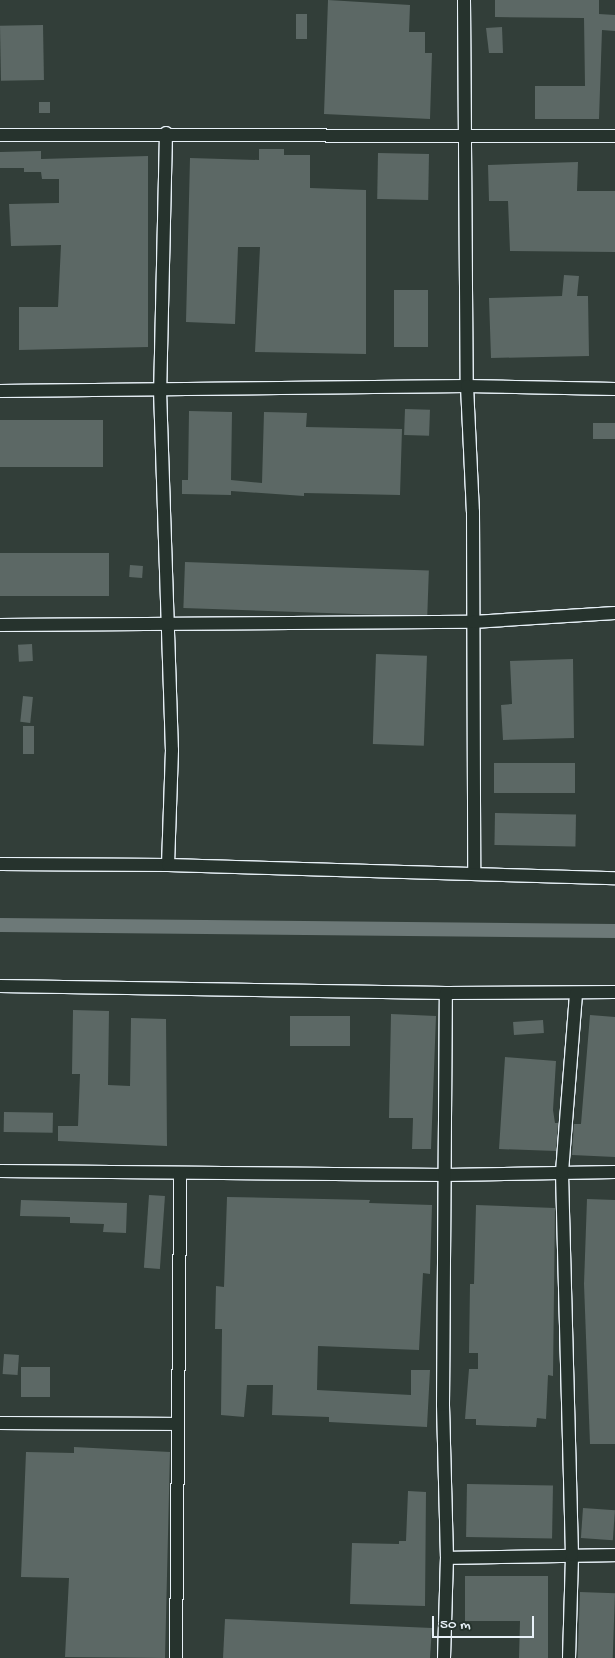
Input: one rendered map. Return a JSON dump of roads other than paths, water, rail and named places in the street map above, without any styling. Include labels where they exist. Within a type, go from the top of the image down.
[{"type":"street","points":[[464,0],[467,386],[473,512],[474,874]]},
{"type":"street","points":[[166,133],[160,390],[170,623],[172,766],[168,865]]},
{"type":"street","points":[[0,135],[166,133],[615,136]]},
{"type":"street","points":[[0,390],[467,386],[615,389]]},
{"type":"street","points":[[0,625],[472,622],[615,613]]},
{"type":"street","points":[[0,864],[168,865],[615,878]]},
{"type":"street","points":[[0,986],[446,993],[576,994],[615,992]]},
{"type":"street","points":[[444,1658],[447,1558],[443,1405],[446,993]]},
{"type":"street","points":[[569,1658],[572,1555],[562,1172],[576,994]]},
{"type":"street","points":[[0,1171],[445,1175],[615,1172]]},
{"type":"street","points":[[176,1658],[180,1173]]},
{"type":"street","points":[[0,1423],[178,1424]]},
{"type":"street","points":[[447,1558],[615,1555]]},
{"type":"waterway","points":[[0,925],[615,931]]}]
